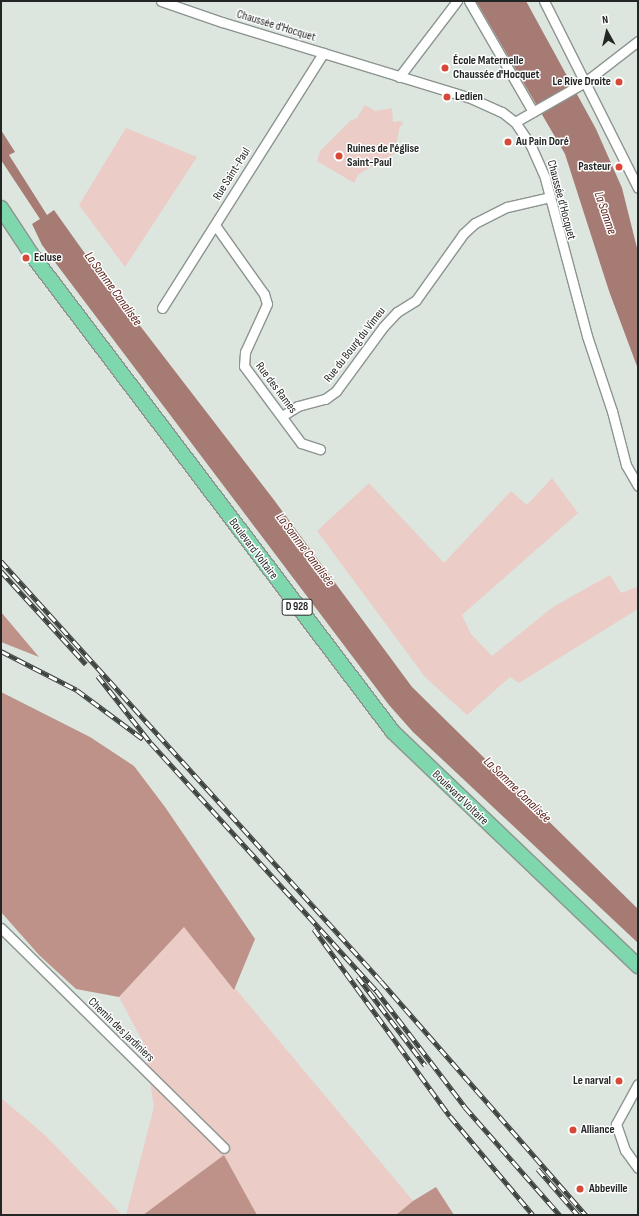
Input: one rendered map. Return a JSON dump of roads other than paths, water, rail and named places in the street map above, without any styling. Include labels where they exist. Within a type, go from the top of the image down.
[{"type":"main road","name":"Boulevard Voltaire","points":[[1,208],[32,255],[393,732],[638,966]]},
{"type":"street","name":"Chaussée d'Hocquet","points":[[161,1],[399,77],[468,97],[502,112],[515,122],[537,158],[550,197],[565,258],[612,411],[626,465],[638,486]]},
{"type":"street","points":[[399,77],[457,1]]},
{"type":"street","points":[[469,1],[536,110]]},
{"type":"street","points":[[544,1],[638,188]]},
{"type":"street","points":[[515,122],[585,82],[638,41]]},
{"type":"street","name":"Rue Saint-Paul","points":[[162,308],[323,53]]},
{"type":"street","name":"Rue du Bourg du Vimeu","points":[[282,416],[298,406],[325,399],[336,390],[396,312],[416,300],[463,234],[476,224],[507,207],[550,197]]},
{"type":"street","name":"Rue des Rames","points":[[215,225],[264,294],[266,311],[243,360],[244,366],[301,443],[320,449]]},
{"type":"street","name":"Chemin des Jardiniers","points":[[1,928],[224,1148]]},
{"type":"street","points":[[638,1084],[616,1124],[625,1150],[638,1168]]},
{"type":"water","name":"La Somme","points":[[476,1],[526,1],[596,129],[622,188],[638,252],[638,369],[609,291],[565,154]]},
{"type":"water","name":"La Somme Canalisée","points":[[1,130],[15,152],[9,155],[47,215],[54,210],[91,262],[274,500],[412,687],[638,909],[638,943],[413,732],[389,705],[42,245],[32,224],[40,219],[1,160]]},
{"type":"railway","points":[[1,561],[381,981],[586,1215]]},
{"type":"railway","points":[[1,571],[86,664]]},
{"type":"railway","points":[[1,651],[77,690],[143,739]]},
{"type":"railway","points":[[98,676],[151,743],[376,990],[465,1107],[560,1215]]},
{"type":"railway","points":[[314,929],[450,1116],[533,1215]]},
{"type":"railway","points":[[358,977],[425,1065]]},
{"type":"railway","points":[[538,1169],[578,1215]]},
{"type":"place","name":"École Maternelle Chaussée d'Hocquet","points":[[445,68]]},
{"type":"place","name":"Le Rive Droite","points":[[619,82]]},
{"type":"place","name":"Ledien","points":[[447,97]]},
{"type":"place","name":"Au Pain Doré","points":[[508,142]]},
{"type":"place","name":"Ruines de l'église Saint-Paul","points":[[339,156]]},
{"type":"place","name":"Pasteur","points":[[619,167]]},
{"type":"place","name":"Ecluse","points":[[26,258]]},
{"type":"place","name":"Le narval","points":[[619,1081]]},
{"type":"place","name":"Alliance","points":[[573,1130]]},
{"type":"place","name":"Abbeville","points":[[580,1189]]}]
